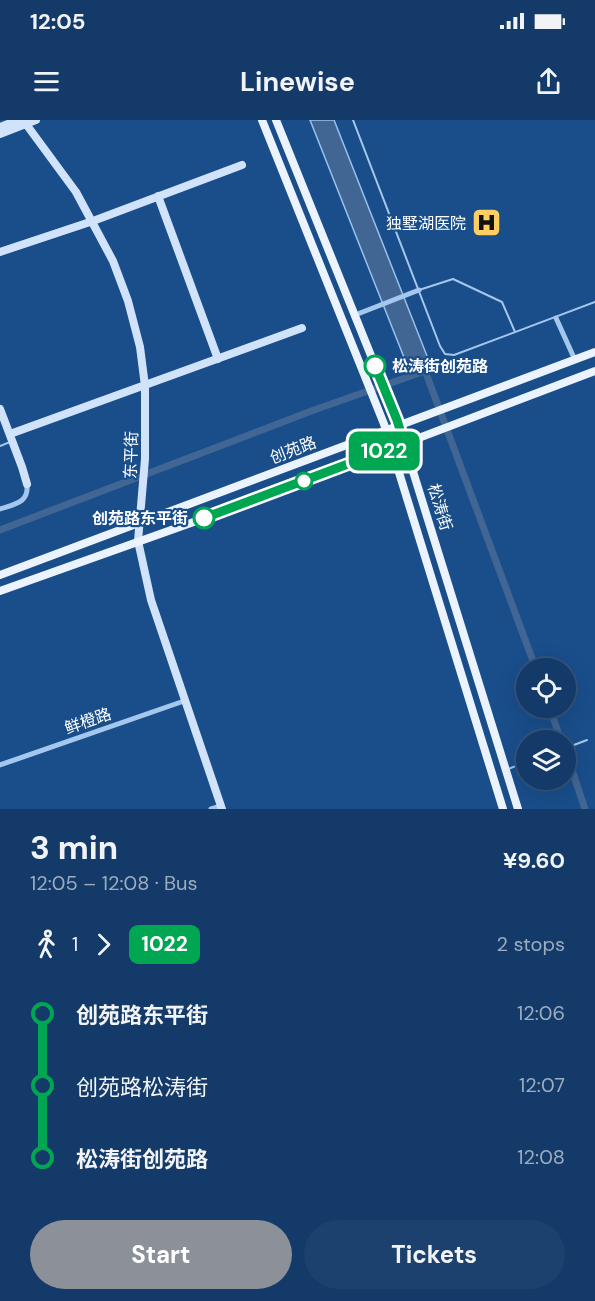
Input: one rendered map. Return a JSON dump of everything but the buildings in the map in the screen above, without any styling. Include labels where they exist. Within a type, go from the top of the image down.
[{"type":"main road","name":"松涛街","points":[[262,120],[387,431],[503,809]]},
{"type":"main road","name":"松涛街","points":[[276,120],[399,427],[518,809]]},
{"type":"main road","name":"创苑路","points":[[0,575],[595,352]]},
{"type":"main road","name":"创苑路","points":[[0,591],[261,498],[595,371]]},
{"type":"street","points":[[0,127],[36,120]]},
{"type":"street","points":[[0,134],[22,121]]},
{"type":"street","name":"东平街","points":[[22,121],[76,192],[93,220],[113,261],[128,301],[140,347],[145,386],[145,459],[138,541],[151,600],[221,807]]},
{"type":"street","points":[[0,252],[242,165]]},
{"type":"street","points":[[158,196],[218,359]]},
{"type":"street","points":[[355,315],[419,290]]},
{"type":"street","points":[[556,318],[575,360]]},
{"type":"street","points":[[11,438],[302,328]]},
{"type":"street","points":[[0,409],[27,484],[27,495],[24,500],[0,510]]},
{"type":"street","name":"鲜橙路","points":[[0,765],[184,701]]},
{"type":"street","points":[[211,809],[221,807]]},
{"type":"lane","points":[[353,120],[445,354],[454,355],[595,302]]},
{"type":"lane","points":[[419,290],[453,279],[502,302],[516,333]]},
{"type":"lane","points":[[0,446],[11,438]]},
{"type":"lane","points":[[576,744],[587,740]]},
{"type":"lane","points":[[506,770],[516,766]]},
{"type":"water","points":[[310,120],[334,120],[429,361],[409,370]]},
{"type":"waterway","points":[[420,357],[532,658]]},
{"type":"waterway","points":[[0,530],[314,410],[425,371]]},
{"type":"waterway","points":[[553,718],[557,730]]},
{"type":"waterway","points":[[576,782],[585,809]]},
{"type":"bus line","name":"1022","points":[[204,518],[404,443],[375,366]]},
{"type":"place","name":"独墅湖医院","points":[[487,223]]},
{"type":"place","name":"松涛街创苑路","points":[[375,366]]},
{"type":"place","name":"创苑路东平街","points":[[204,518]]}]
